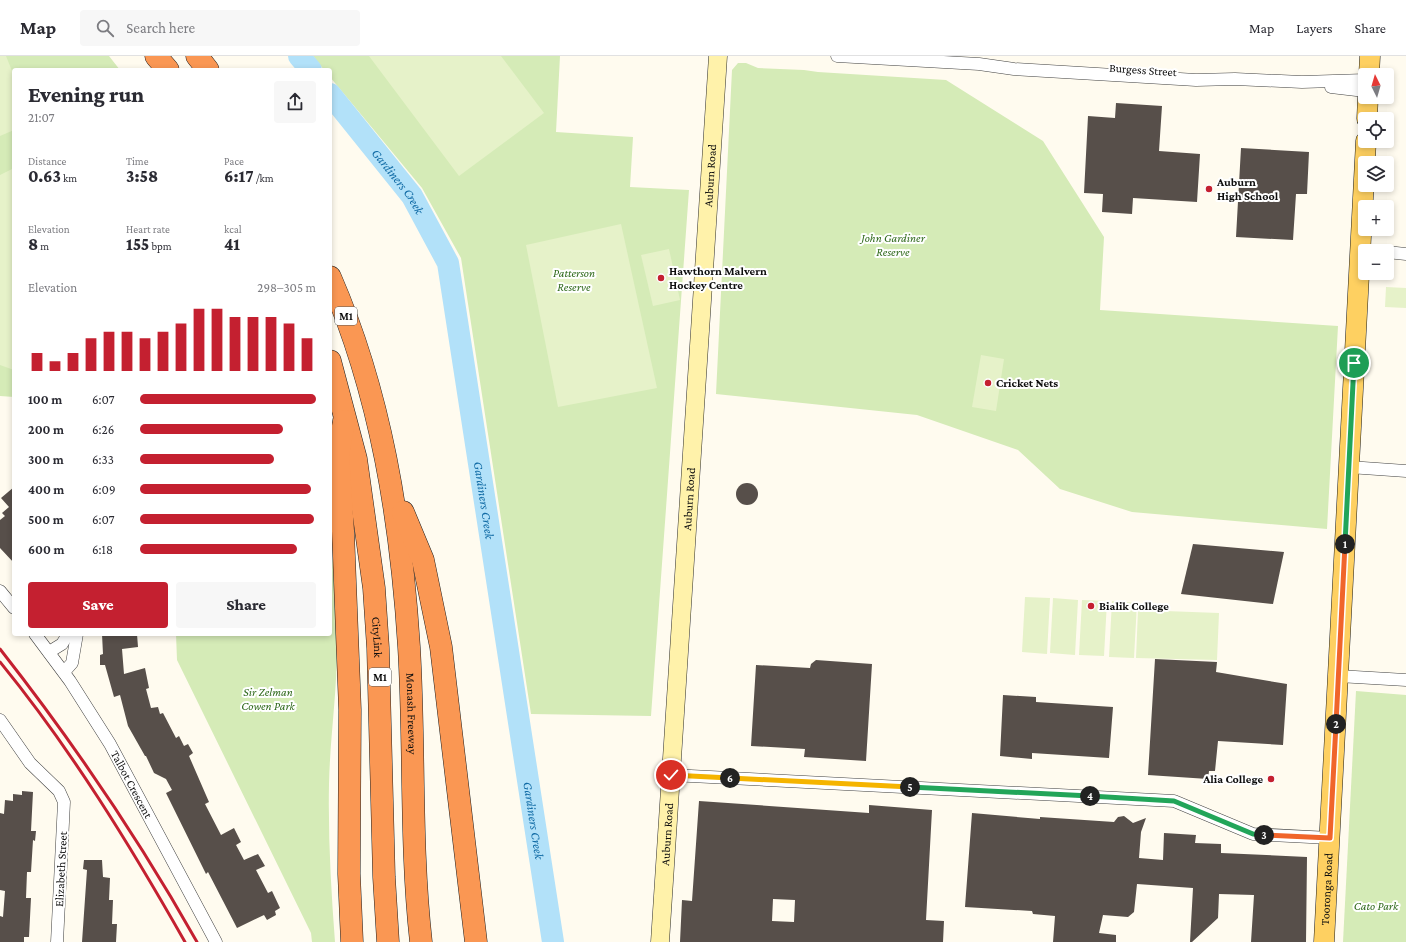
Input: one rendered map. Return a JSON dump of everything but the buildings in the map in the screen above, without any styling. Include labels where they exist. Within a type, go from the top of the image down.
[{"type":"highway","points":[[156,56],[166,68]]},
{"type":"highway","points":[[197,56],[206,68]]},
{"type":"highway","name":"M1","points":[[332,282],[360,356],[376,411],[392,486]]},
{"type":"highway","name":"CityLink","points":[[332,368],[356,459],[374,588],[379,663],[384,877],[388,942]]},
{"type":"highway","points":[[345,414],[338,455],[343,531],[350,710],[349,874],[352,942]]},
{"type":"highway","points":[[392,486],[423,560],[441,647],[476,942]]},
{"type":"highway","name":"Monash Freeway","points":[[392,486],[399,536],[409,648],[416,877],[421,942]]},
{"type":"main road","name":"Auburn Road","points":[[660,942],[718,56]]},
{"type":"main road","points":[[1369,68],[1370,56]]},
{"type":"main road","name":"Tooronga Road","points":[[1365,244],[1366,148]]},
{"type":"main road","name":"Tooronga Road","points":[[1324,942],[1349,467],[1363,280]]},
{"type":"street","name":"Burgess Street","points":[[837,56],[979,64],[1014,69],[1196,80],[1236,79],[1302,82],[1358,80]]},
{"type":"street","name":"Burgess Street","points":[[1302,82],[1358,90]]},
{"type":"street","points":[[1394,253],[1406,254]]},
{"type":"street","points":[[1394,260],[1406,260]]},
{"type":"street","points":[[1349,467],[1406,471]]},
{"type":"street","points":[[0,591],[12,606]]},
{"type":"street","name":"Talbot Crescent","points":[[37,636],[64,672],[110,744],[216,942]]},
{"type":"street","points":[[49,652],[62,644],[67,636]]},
{"type":"street","points":[[64,672],[72,663],[77,636]]},
{"type":"street","points":[[1338,676],[1406,680]]},
{"type":"street","name":"Elizabeth Street","points":[[0,720],[30,763],[55,787],[62,796],[64,816],[57,942]]},
{"type":"street","points":[[671,775],[1174,801],[1253,834],[1330,838]]},
{"type":"green space","points":[[0,56],[109,56],[118,68],[12,68],[12,397],[0,396]]},
{"type":"green space","points":[[0,56],[6,56],[12,71],[12,131],[0,136]]},
{"type":"green space","name":"Patterson Reserve","points":[[313,56],[560,56],[556,132],[633,137],[630,187],[689,190],[651,716],[531,714],[461,258],[422,188],[332,79],[332,68],[322,68]]},
{"type":"green space","points":[[369,56],[501,56],[544,113],[459,176]]},
{"type":"green space","name":"John Gardiner Reserve","points":[[738,63],[746,63],[758,68],[946,80],[1043,141],[1104,237],[1100,310],[1338,326],[1327,529],[1132,512],[1060,489],[1018,450],[917,415],[716,394],[732,70]]},
{"type":"green space","points":[[12,169],[12,369],[0,365],[0,175]]},
{"type":"green space","points":[[621,224],[657,388],[558,407],[526,245]]},
{"type":"green space","name":"Hawthorn Malvern Hockey Centre","points":[[669,249],[680,300],[653,306],[641,255]]},
{"type":"green space","points":[[1386,287],[1406,288],[1406,308],[1385,307]]},
{"type":"green space","name":"Cricket Nets","points":[[981,355],[1004,359],[996,411],[972,407]]},
{"type":"green space","name":"Sir Zelman Cowen Park","points":[[332,560],[337,633],[337,664],[329,804],[330,863],[335,942],[312,942],[311,933],[177,660],[176,636],[332,636]]},
{"type":"green space","points":[[1025,597],[1050,598],[1047,654],[1022,652]]},
{"type":"green space","points":[[1053,598],[1078,600],[1075,655],[1050,653]]},
{"type":"green space","points":[[1082,600],[1107,601],[1104,656],[1079,655]]},
{"type":"green space","points":[[1112,601],[1137,603],[1134,658],[1109,657]]},
{"type":"green space","points":[[1138,610],[1219,613],[1217,660],[1136,658]]},
{"type":"green space","name":"Cato Park","points":[[1356,691],[1406,695],[1406,942],[1343,942]]},
{"type":"waterway","name":"Gardiners Creek","points":[[299,56],[309,68]]},
{"type":"waterway","name":"Gardiners Creek","points":[[332,96],[412,196],[448,263],[553,942]]},
{"type":"railway","points":[[0,649],[79,755],[104,792],[152,866],[197,942]]},
{"type":"railway","points":[[0,662],[26,695],[75,763],[121,834],[185,942]]},
{"type":"place","name":"Auburn High School","points":[[1209,189]]},
{"type":"place","name":"Hawthorn Malvern Hockey Centre","points":[[661,278]]},
{"type":"place","name":"Cricket Nets","points":[[988,383]]},
{"type":"place","name":"Bialik College","points":[[1091,606]]},
{"type":"place","name":"Alia College","points":[[1271,779]]},
{"type":"route","points":[[671,775],[1143,798],[1174,801],[1253,834],[1330,838],[1354,363]]}]
